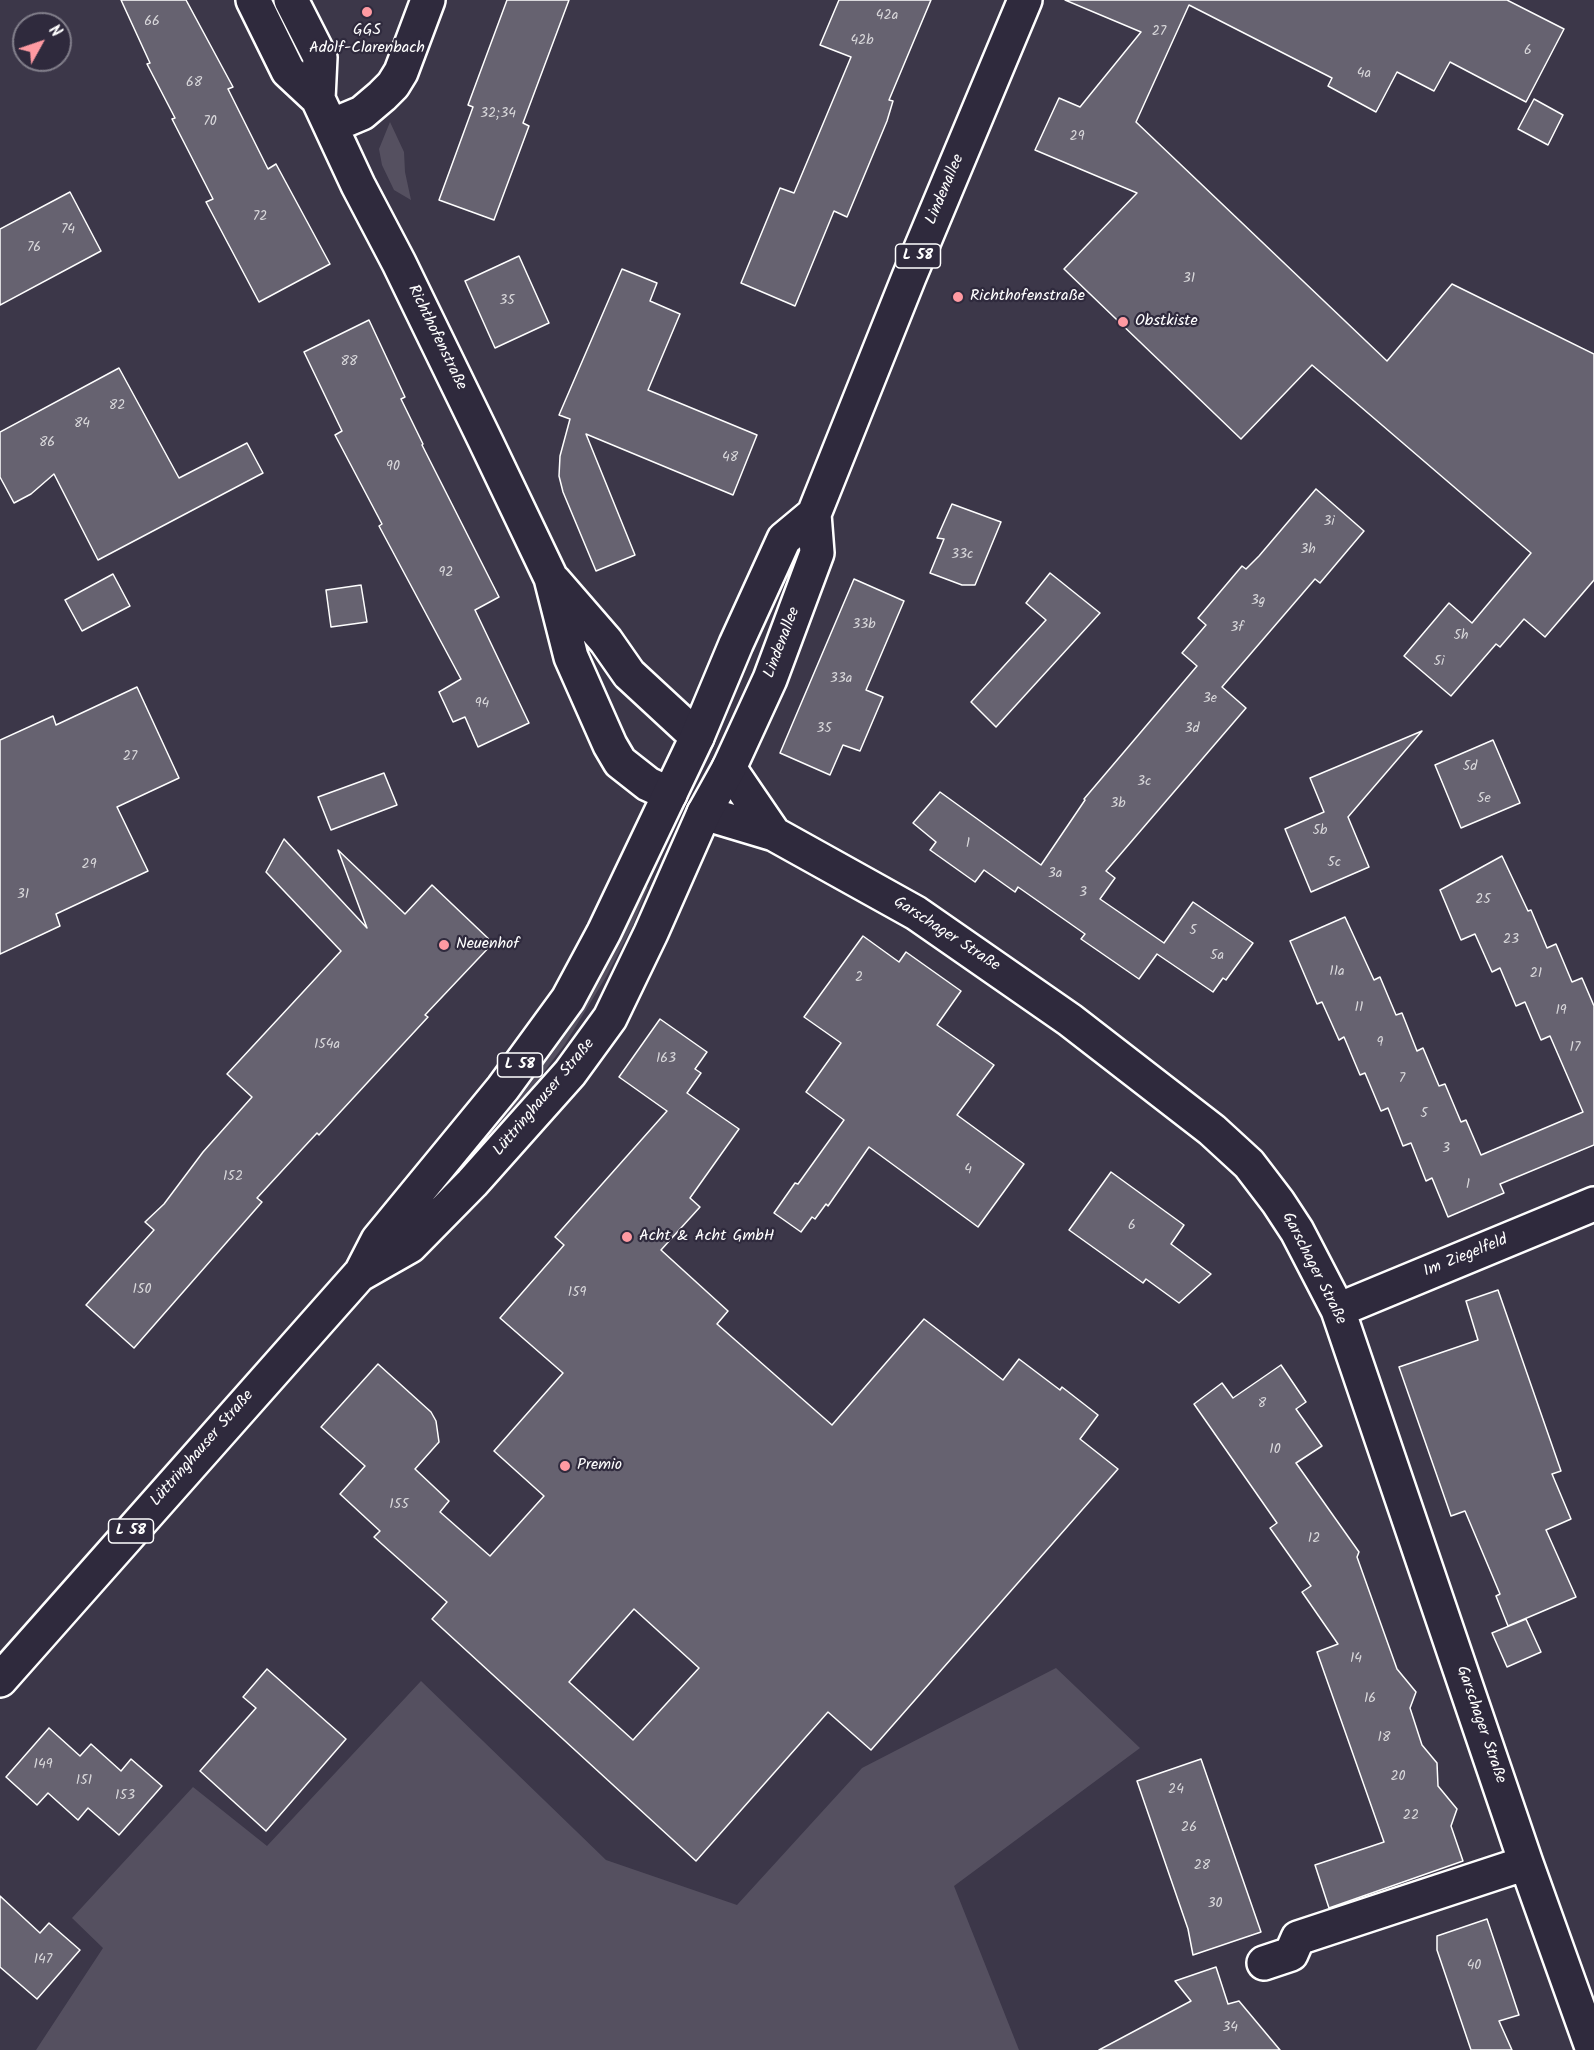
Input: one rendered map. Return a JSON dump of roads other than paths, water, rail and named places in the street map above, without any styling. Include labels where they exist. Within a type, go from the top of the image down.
[{"type":"street","name":"Richthofenstraße","points":[[253,0],[288,71],[325,113],[551,578],[571,657],[610,745],[620,762],[648,784],[704,813]]},
{"type":"street","name":"Richthofenstraße","points":[[291,0],[320,57],[325,113]]},
{"type":"street","points":[[325,113],[362,112],[393,84],[401,72],[428,0]]},
{"type":"street","name":"Lindenallee","points":[[729,768],[770,679],[817,553],[814,514],[909,277],[1025,0]]},
{"type":"street","name":"Lindenallee","points":[[697,737],[784,539],[814,514]]},
{"type":"street","name":"Richthofenstraße","points":[[551,578],[606,641],[629,674],[729,768]]},
{"type":"street","name":"L 58","points":[[669,794],[697,737]]},
{"type":"street","name":"L 58","points":[[704,813],[729,768]]},
{"type":"street","name":"Garschager Straße","points":[[729,768],[774,834]]},
{"type":"street","name":"Lüttringhauser Straße","points":[[0,1680],[236,1411],[361,1274],[378,1240],[503,1088],[568,999],[604,932],[669,794]]},
{"type":"street","name":"Garschager Straße","points":[[704,813],[774,834],[916,913],[1070,1020],[1212,1130],[1249,1164],[1278,1202],[1338,1310],[1526,1863],[1591,2035]]},
{"type":"street","name":"Lüttringhauser Straße","points":[[361,1274],[410,1246],[472,1183],[570,1073],[610,1018],[651,933],[704,813]]},
{"type":"street","name":"Im Ziegelfeld","points":[[1338,1310],[1594,1204]]},
{"type":"street","points":[[1264,1963],[1291,1954],[1298,1938],[1526,1863]]},
{"type":"place","name":"GGS Adolf-Clarenbach","points":[[367,12]]},
{"type":"place","name":"Richthofenstraße","points":[[958,297]]},
{"type":"place","name":"Obstkiste","points":[[1123,322]]},
{"type":"place","name":"Neuenhof","points":[[444,945]]},
{"type":"place","name":"Acht & Acht GmbH","points":[[627,1237]]},
{"type":"place","name":"Premio","points":[[565,1466]]}]
